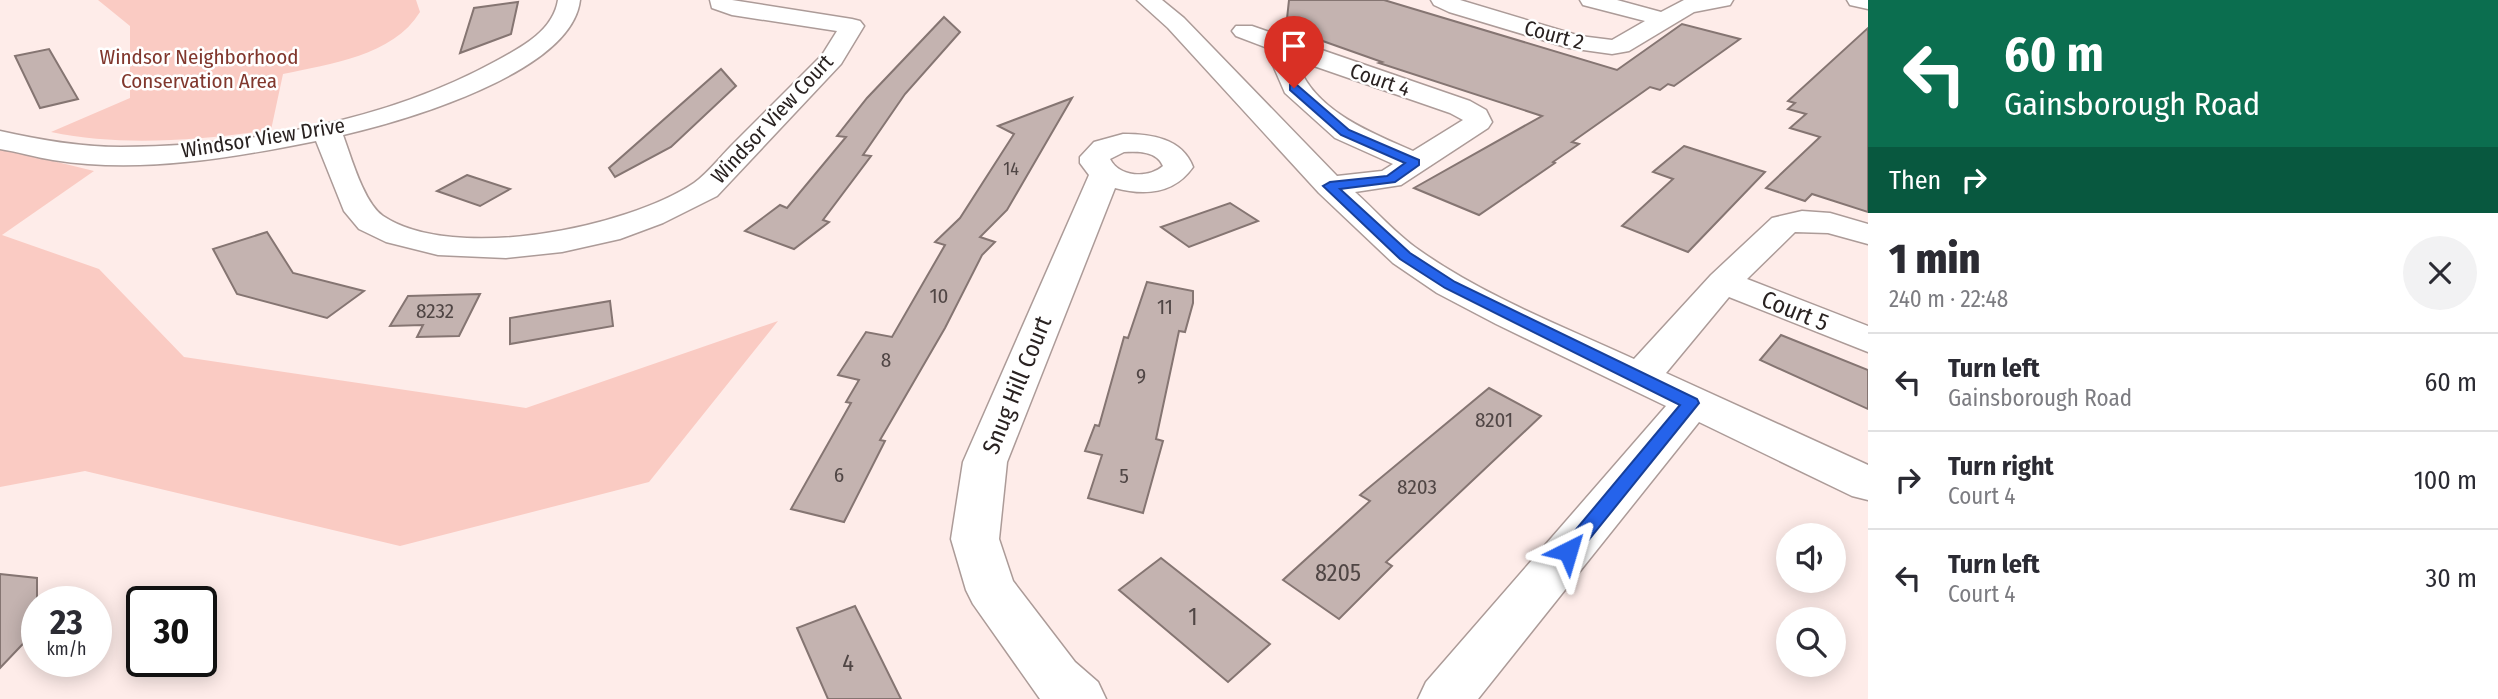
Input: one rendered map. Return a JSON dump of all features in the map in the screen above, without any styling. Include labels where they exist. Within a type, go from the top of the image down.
[{"type":"street","name":"Windsor View Drive","points":[[0,139],[25,148],[83,155],[192,152],[327,132],[412,107],[472,85],[505,69],[537,47],[559,25],[569,0]]},
{"type":"street","name":"Windsor View Court","points":[[327,132],[355,204],[370,222],[398,235],[438,245],[506,248],[562,242],[608,232],[652,216],[706,189],[832,59],[852,26],[732,8],[720,3],[721,0]]},
{"type":"street","points":[[1148,0],[1176,23],[1330,186],[1405,256],[1450,285],[1639,379],[1868,484]]},
{"type":"street","name":"Court 2","points":[[1442,0],[1578,43],[1602,47],[1620,46],[1688,6],[1721,0]]},
{"type":"street","name":"Court 2","points":[[1591,0],[1662,19]]},
{"type":"street","points":[[1858,0],[1868,2]]},
{"type":"street","points":[[1244,31],[1313,57]]},
{"type":"street","points":[[1313,57],[1284,63],[1294,88],[1345,132],[1414,162]]},
{"type":"street","name":"Court 4","points":[[1313,57],[1460,107],[1476,116],[1478,122],[1390,180],[1330,186]]},
{"type":"street","name":"Snug Hill Court","points":[[1079,699],[1056,679],[991,590],[975,539],[985,462],[1105,174]]},
{"type":"street","name":"Court 5","points":[[1639,379],[1723,282],[1784,225],[1802,221],[1830,223],[1868,234]]},
{"type":"street","name":"Court 5","points":[[1723,282],[1868,340]]},
{"type":"street","points":[[1446,699],[1691,403]]},
{"type":"green space","name":"Windsor Neighborhood Conservation Area","points":[[98,0],[416,0],[420,12],[394,39],[377,48],[340,62],[283,74],[271,130],[216,137],[133,141],[51,132],[130,98],[130,26]]},
{"type":"green space","points":[[0,148],[94,171],[2,235],[99,269],[184,357],[526,408],[778,321],[649,482],[400,546],[85,471],[0,487]]},
{"type":"building","points":[[1289,0],[1384,0],[1617,70],[1682,24],[1740,39],[1674,86],[1668,84],[1660,90],[1650,87],[1572,142],[1579,144],[1553,162],[1555,163],[1479,215],[1414,188],[1542,116],[1379,63],[1382,62],[1286,28]]},
{"type":"building","points":[[518,2],[511,34],[460,53],[474,8]]},
{"type":"building","points":[[944,17],[960,32],[905,94],[863,155],[871,156],[823,220],[829,222],[794,249],[745,231],[780,205],[787,208],[846,137],[837,136],[867,98]]},
{"type":"building","points":[[1868,28],[1868,212],[1812,194],[1805,201],[1766,188],[1820,137],[1790,128],[1806,114],[1788,109],[1795,103],[1788,101]]},
{"type":"building","points":[[49,49],[78,99],[40,108],[15,56]]},
{"type":"building","points":[[721,69],[736,86],[671,147],[615,177],[609,168]]},
{"type":"building","points":[[1072,98],[1007,210],[980,237],[995,242],[982,255],[945,328],[880,440],[885,441],[844,522],[791,509],[851,403],[846,402],[859,380],[838,375],[866,332],[892,337],[945,245],[935,242],[960,218],[1014,134],[998,126]]},
{"type":"building","points":[[1684,146],[1765,172],[1688,252],[1622,226],[1673,179],[1653,172]]},
{"type":"building","points":[[467,175],[510,189],[480,206],[437,191]]},
{"type":"building","points":[[1230,203],[1258,221],[1189,247],[1161,227]]},
{"type":"building","points":[[267,232],[293,273],[364,291],[327,318],[237,294],[213,249]]},
{"type":"building","points":[[1147,282],[1193,291],[1193,303],[1185,332],[1179,331],[1156,439],[1163,441],[1143,513],[1088,498],[1102,455],[1085,451],[1095,425],[1099,426],[1124,337],[1128,338]]},
{"type":"building","points":[[480,294],[459,336],[417,337],[423,325],[390,326],[408,296]]},
{"type":"building","points":[[610,301],[613,326],[510,344],[510,318]]},
{"type":"building","points":[[1781,335],[1868,370],[1868,409],[1760,360]]},
{"type":"building","points":[[1489,388],[1541,416],[1386,562],[1392,566],[1339,619],[1283,580],[1370,501],[1360,495]]},
{"type":"building","points":[[1161,558],[1270,644],[1228,682],[1119,590]]},
{"type":"building","points":[[0,574],[37,578],[37,586],[21,586],[21,646],[0,668]]},
{"type":"building","points":[[855,606],[901,699],[828,699],[797,628]]},
{"type":"route","points":[[1294,88],[1345,132],[1414,162],[1390,180],[1330,186],[1405,256],[1450,285],[1509,316],[1691,403],[1568,551]]}]
